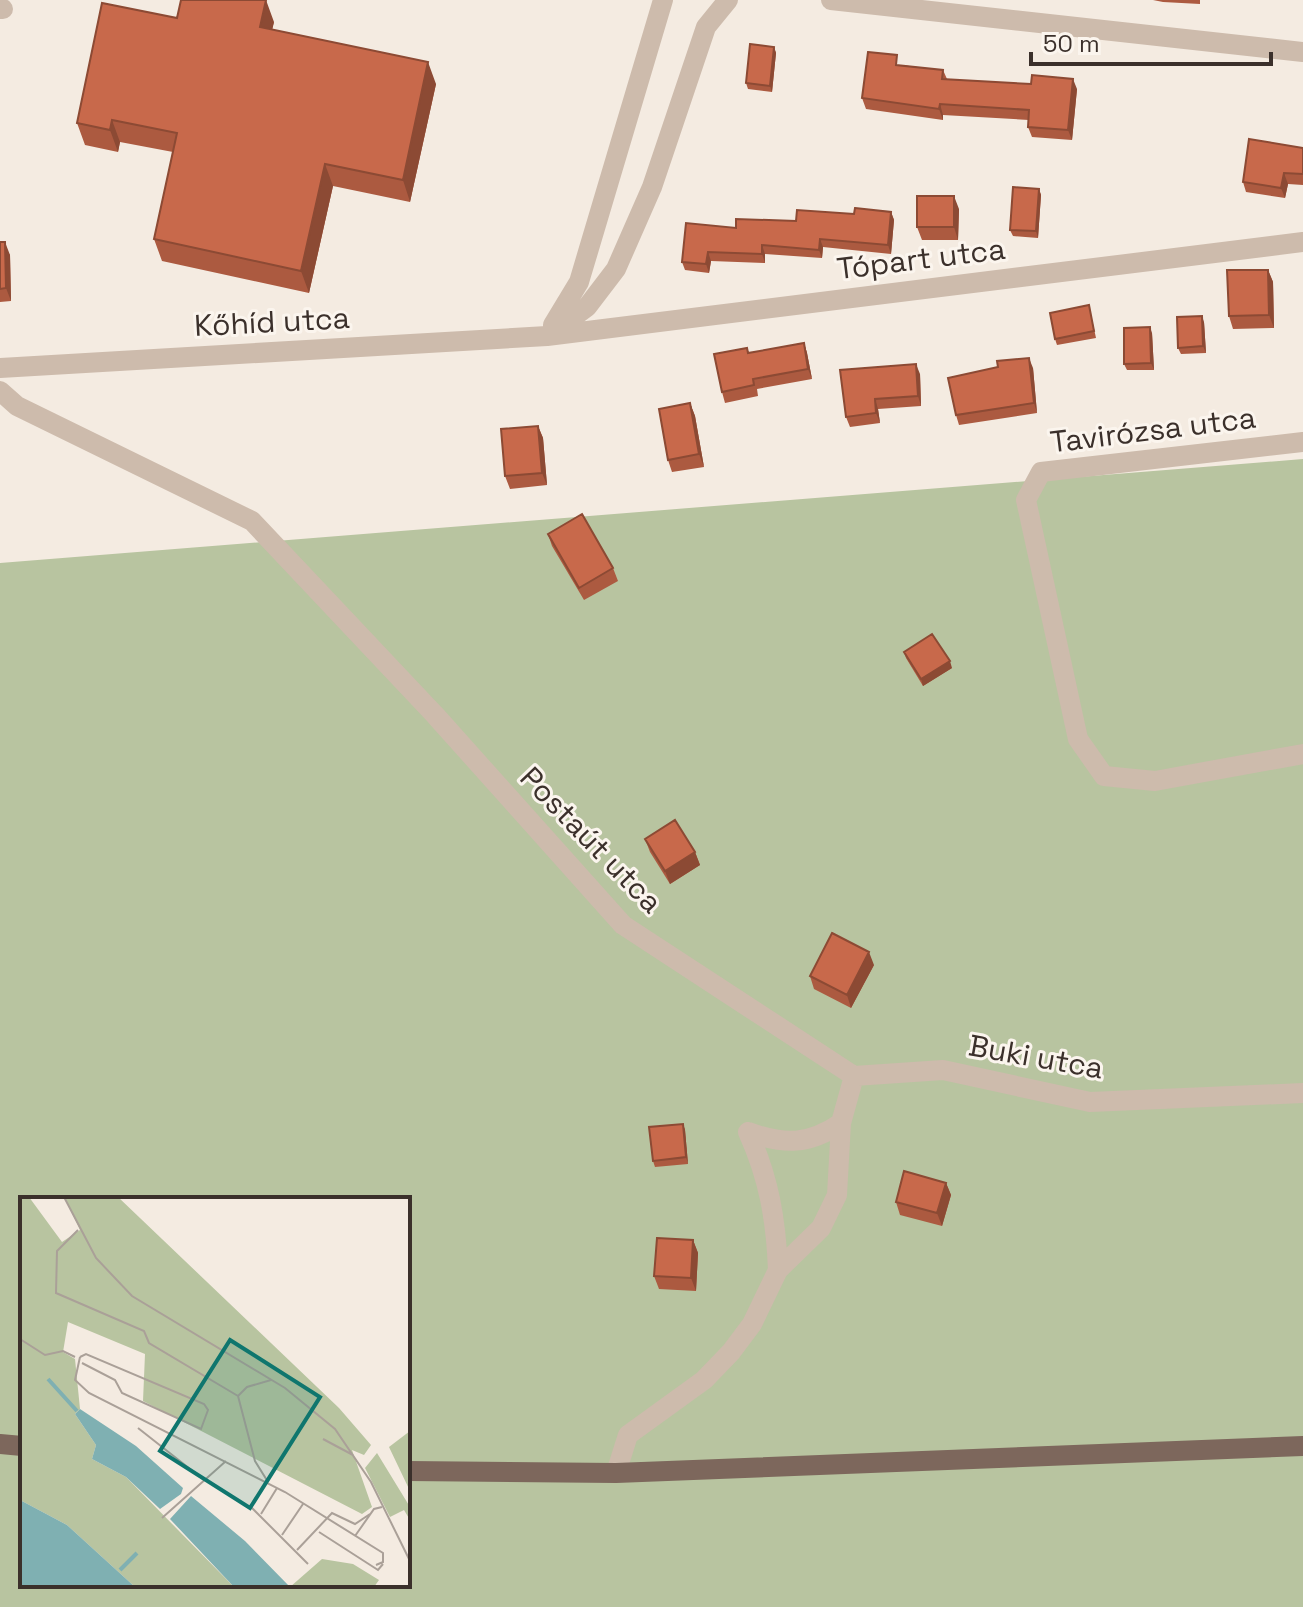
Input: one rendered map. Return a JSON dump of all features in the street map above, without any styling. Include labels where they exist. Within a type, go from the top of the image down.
[{"type":"main road","points":[[0,1444],[20,1446]]},
{"type":"main road","points":[[410,1471],[616,1473],[1303,1446]]},
{"type":"street","points":[[547,336],[579,282],[663,0]]},
{"type":"street","points":[[547,336],[587,307],[616,269],[652,187],[706,27],[728,0]]},
{"type":"street","points":[[831,0],[1303,52]]},
{"type":"street","name":"Tópart utca","points":[[547,336],[1303,242]]},
{"type":"street","name":"Kőhíd utca","points":[[0,368],[547,336]]},
{"type":"street","name":"Postaút utca","points":[[0,391],[17,406],[252,521],[435,715],[623,925],[854,1076]]},
{"type":"street","name":"Tavirózsa utca","points":[[1303,442],[1041,472],[1026,500],[1078,739],[1104,776],[1155,781],[1303,754]]},
{"type":"street","name":"Buki utca","points":[[854,1076],[943,1070],[1090,1102],[1303,1093]]},
{"type":"street","points":[[616,1473],[628,1435],[704,1380],[731,1352],[752,1324],[778,1270],[821,1228],[837,1195],[841,1123],[854,1076]]},
{"type":"street","points":[[778,1270],[776,1219],[765,1170],[748,1132],[771,1140],[799,1143],[823,1136],[841,1123]]},
{"type":"green space","points":[[1303,459],[1303,1607],[0,1607],[0,563]]},
{"type":"building","points":[[181,0],[266,0],[260,27],[428,62],[403,180],[325,164],[301,271],[154,239],[177,133],[112,120],[110,130],[77,123],[102,3],[177,18]]},
{"type":"building","points":[[750,44],[774,47],[770,86],[746,83]]},
{"type":"building","points":[[868,52],[897,55],[896,65],[943,70],[942,79],[1031,84],[1032,75],[1073,79],[1068,130],[1028,127],[1029,110],[940,104],[939,109],[862,98]]},
{"type":"building","points":[[1249,139],[1303,148],[1303,174],[1284,173],[1281,188],[1243,182]]},
{"type":"building","points":[[1013,187],[1039,189],[1036,231],[1010,230]]},
{"type":"building","points":[[917,196],[954,196],[954,227],[917,227]]},
{"type":"building","points":[[855,208],[891,212],[888,245],[820,239],[819,250],[762,245],[762,254],[708,252],[706,264],[682,262],[686,223],[736,228],[736,219],[796,221],[797,210],[854,214]]},
{"type":"building","points":[[0,242],[5,242],[6,288],[0,289]]},
{"type":"building","points":[[1227,270],[1268,270],[1269,315],[1229,316]]},
{"type":"building","points":[[1089,305],[1094,331],[1055,339],[1050,313]]},
{"type":"building","points":[[1202,316],[1203,346],[1178,348],[1177,317]]},
{"type":"building","points":[[1150,327],[1151,363],[1124,364],[1124,328]]},
{"type":"building","points":[[804,343],[808,369],[753,379],[754,385],[722,392],[714,354],[747,348],[748,353]]},
{"type":"building","points":[[1029,358],[1034,403],[956,415],[948,378],[998,367],[997,361]]},
{"type":"building","points":[[916,364],[918,396],[875,399],[876,413],[846,417],[840,370]]},
{"type":"building","points":[[690,403],[699,454],[668,460],[659,409]]},
{"type":"building","points":[[538,426],[542,473],[505,476],[501,429]]},
{"type":"building","points":[[582,514],[613,568],[579,588],[548,534]]},
{"type":"building","points":[[932,634],[950,661],[921,679],[904,652]]},
{"type":"building","points":[[675,820],[695,852],[665,871],[645,839]]},
{"type":"building","points":[[832,933],[869,952],[847,995],[810,976]]},
{"type":"building","points":[[683,1124],[686,1157],[653,1161],[649,1127]]},
{"type":"building","points":[[904,1171],[946,1183],[937,1213],[896,1202]]},
{"type":"building","points":[[657,1238],[693,1240],[691,1278],[654,1276]]}]
